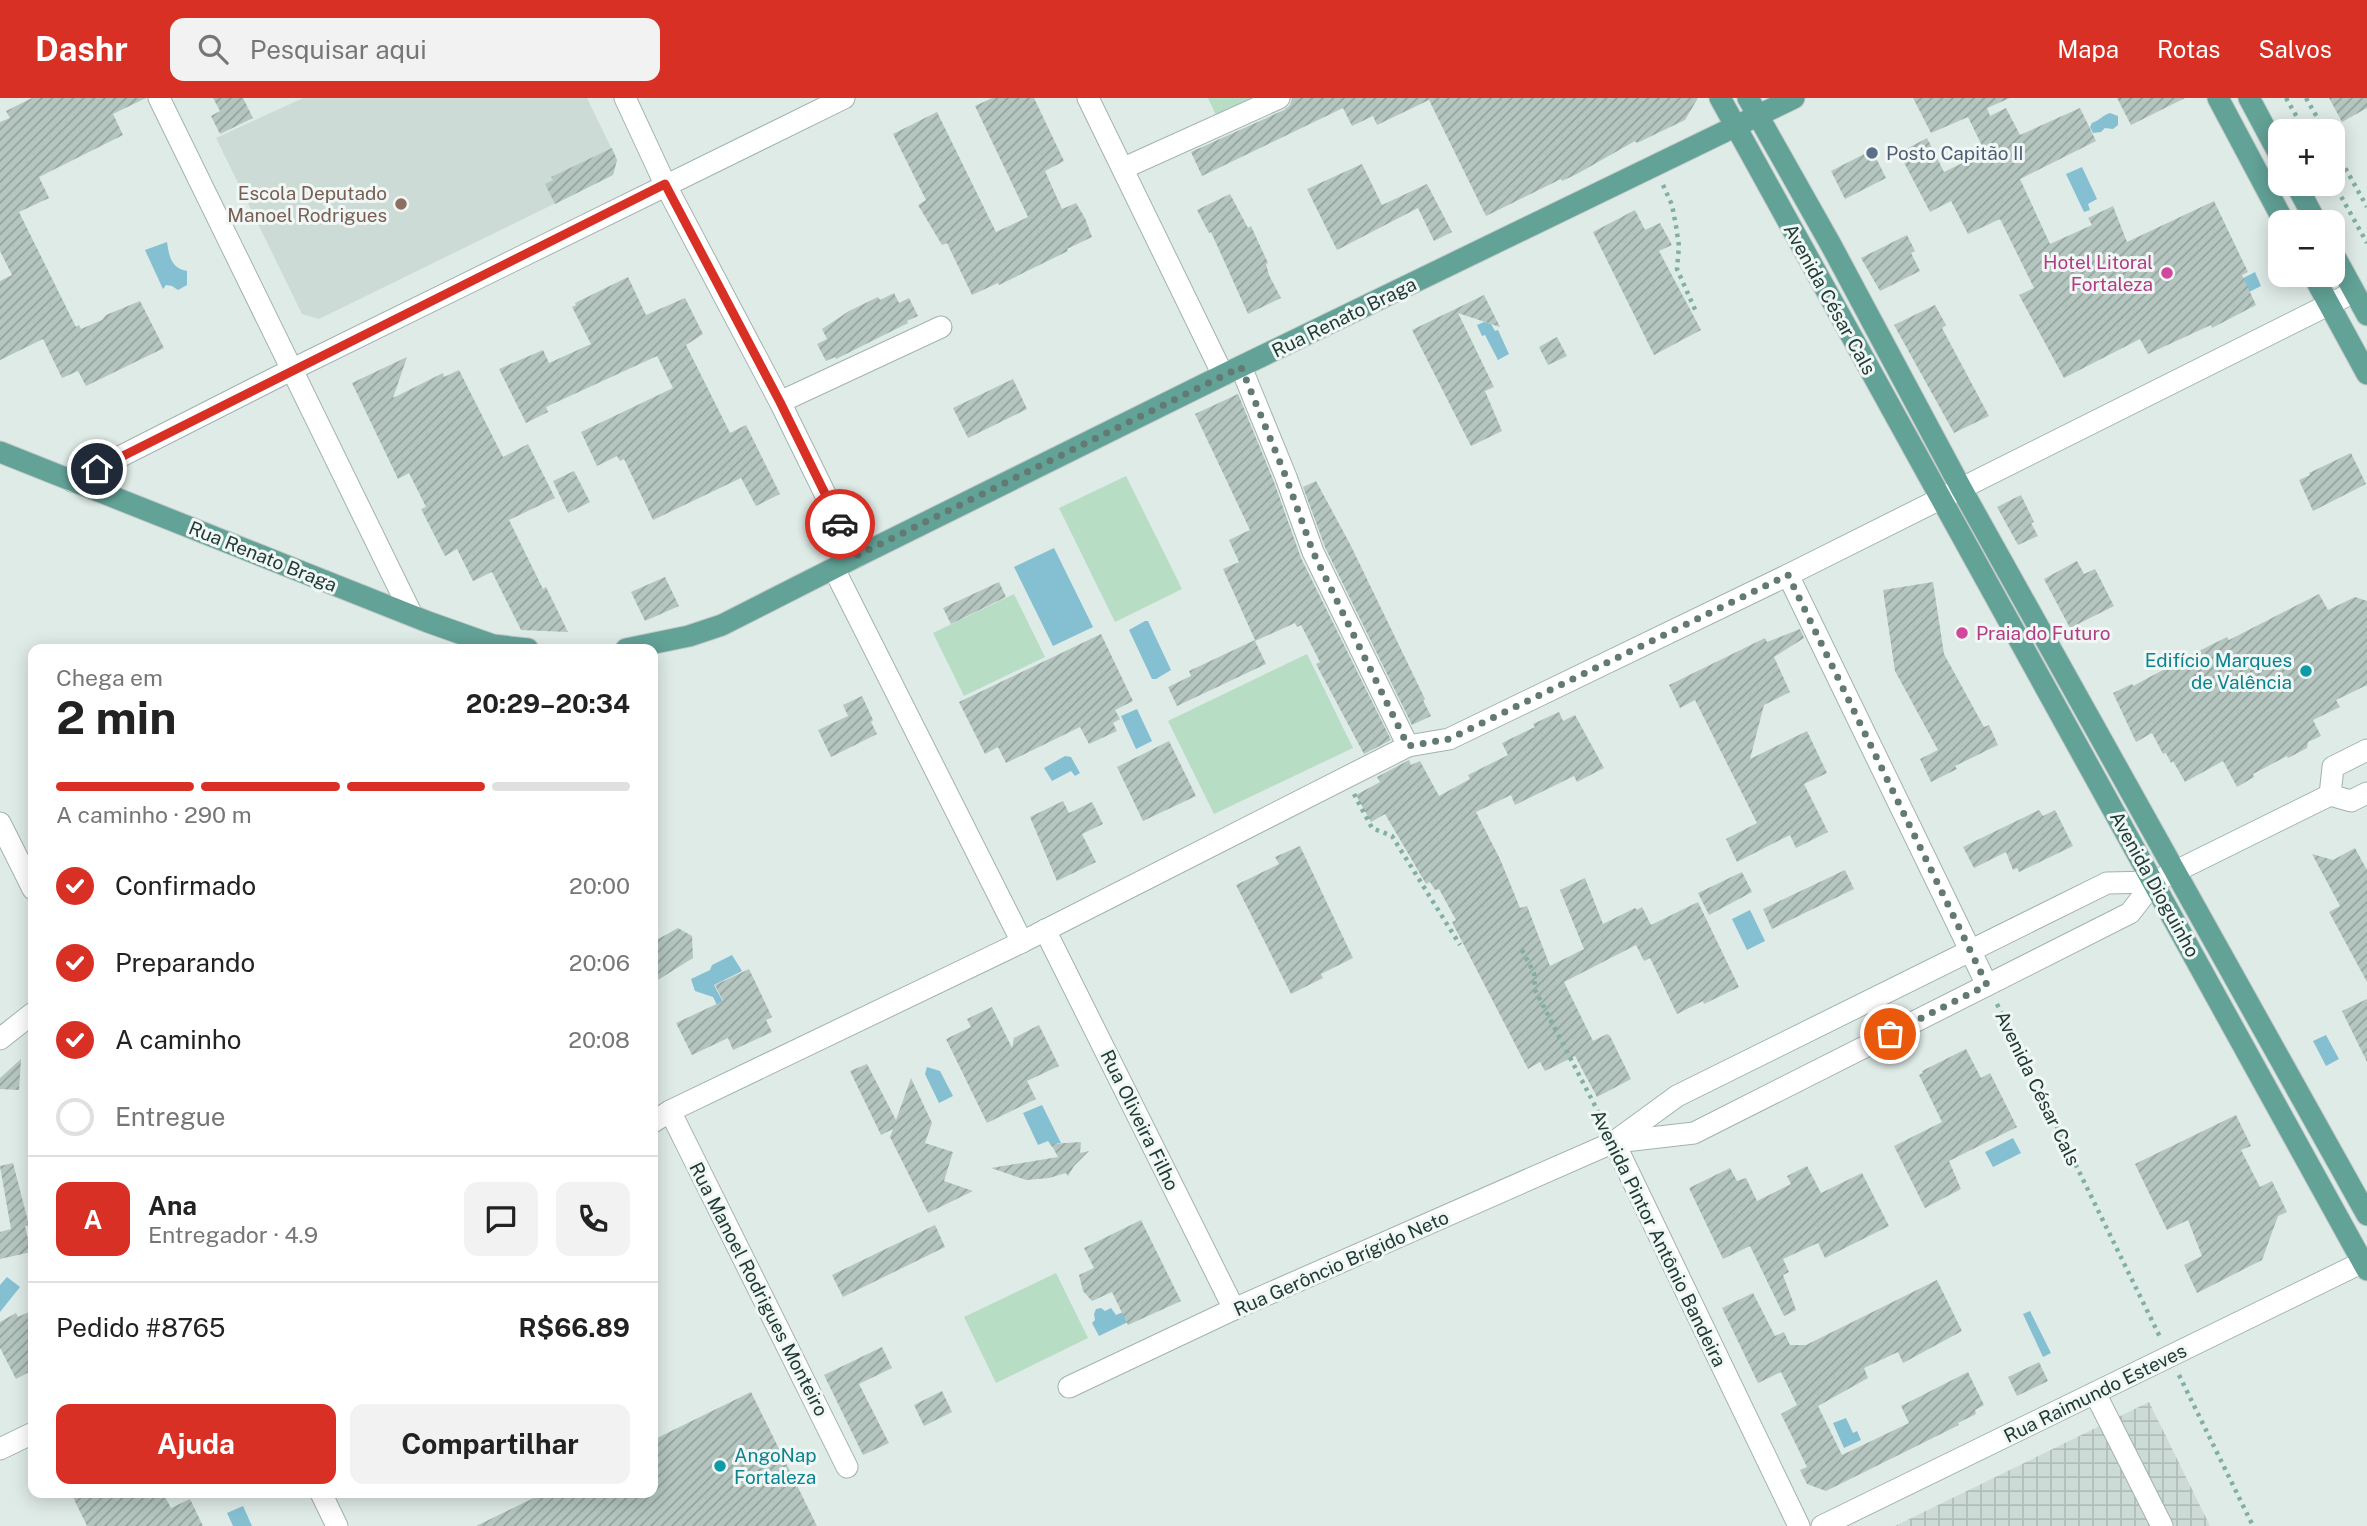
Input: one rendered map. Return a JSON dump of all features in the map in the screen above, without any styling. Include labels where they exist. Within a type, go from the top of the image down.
[{"type":"main road","name":"Avenida César Cals","points":[[1720,98],[1940,499]]},
{"type":"main road","name":"Rua Renato Braga","points":[[650,644],[689,636],[722,625],[856,556],[1735,125],[1752,106],[1794,98]]},
{"type":"main road","points":[[2218,98],[2278,210]]},
{"type":"main road","points":[[2249,98],[2268,134]]},
{"type":"main road","name":"Avenida César Cals","points":[[1752,106],[1831,245],[1961,488]]},
{"type":"main road","points":[[2345,275],[2367,315]]},
{"type":"main road","points":[[2319,287],[2367,374]]},
{"type":"main road","name":"Rua Renato Braga","points":[[0,452],[490,644]]},
{"type":"main road","name":"Avenida Dioguinho","points":[[1961,488],[2367,1215]]},
{"type":"main road","name":"Avenida Dioguinho","points":[[1940,499],[2366,1264]]},
{"type":"street","points":[[159,98],[412,615]]},
{"type":"street","points":[[625,98],[665,184],[780,402],[856,556]]},
{"type":"street","points":[[72,481],[665,184],[844,98]]},
{"type":"street","points":[[1088,98],[1286,477],[1313,552],[1408,746]]},
{"type":"street","points":[[1124,168],[1279,98]]},
{"type":"street","points":[[661,1117],[1022,942],[1408,746],[1449,739],[1788,575],[2354,292]]},
{"type":"street","points":[[780,402],[941,327]]},
{"type":"street","points":[[834,569],[1022,942]]},
{"type":"street","points":[[1788,575],[1987,985]]},
{"type":"street","points":[[2330,795],[2333,767],[2367,750]]},
{"type":"street","name":"Rua Gerôncio Brígido Neto","points":[[1069,1387],[1234,1309],[1614,1142],[1676,1096],[2108,883],[2154,882],[2330,795],[2351,801],[2367,793]]},
{"type":"street","points":[[0,823],[28,879]]},
{"type":"street","name":"Rua Gerôncio Brígido Neto","points":[[1614,1142],[1694,1133],[2130,913],[2154,882]]},
{"type":"street","name":"Rua Oliveira Filho","points":[[1045,930],[1234,1309]]},
{"type":"street","points":[[0,1039],[28,1017]]},
{"type":"street","name":"Rua Manoel Rodrigues Monteiro","points":[[661,1117],[847,1467]]},
{"type":"street","name":"Avenida Pintor Antônio Bandeira","points":[[1614,1142],[1800,1526]]},
{"type":"street","name":"Rua Raimundo Esteves","points":[[1822,1526],[2170,1356],[2366,1264]]},
{"type":"street","points":[[2095,1393],[2162,1526]]},
{"type":"street","points":[[0,1449],[28,1435]]},
{"type":"street","points":[[323,1498],[337,1526]]},
{"type":"path","points":[[2286,98],[2298,119]]},
{"type":"path","points":[[2306,98],[2318,119]]},
{"type":"path","points":[[1654,165],[1672,205],[1679,246],[1677,269],[1697,314]]},
{"type":"path","points":[[2345,168],[2367,207]]},
{"type":"path","points":[[2341,196],[2367,243]]},
{"type":"path","points":[[1345,778],[1372,828],[1392,836],[1460,945]]},
{"type":"path","name":"Avenida Pintor Antônio Bandeira","points":[[1522,950],[1534,973],[1535,990],[1614,1142]]},
{"type":"path","name":"Avenida César Cals","points":[[1987,985],[2253,1526]]},
{"type":"shaded area","name":"Escola Deputado Manoel Rodrigues","points":[[303,98],[587,98],[617,160],[613,175],[319,319],[302,314],[216,138]]},
{"type":"shaded area","points":[[2149,1402],[2210,1526],[1895,1526]]},
{"type":"green space","points":[[1208,98],[1251,98],[1216,115]]},
{"type":"green space","points":[[1126,476],[1182,589],[1115,622],[1059,508]]},
{"type":"green space","points":[[1014,594],[1045,657],[964,696],[933,633]]},
{"type":"green space","points":[[1307,654],[1353,748],[1214,814],[1168,721]]},
{"type":"green space","points":[[1056,1273],[1088,1338],[996,1383],[964,1317]]},
{"type":"water","points":[[2110,113],[2118,116],[2118,125],[2113,129],[2105,128],[2101,132],[2093,133],[2090,127],[2092,123]]},
{"type":"water","points":[[2082,167],[2097,199],[2088,204],[2090,210],[2084,212],[2066,174]]},
{"type":"water","points":[[167,242],[174,264],[187,271],[187,285],[178,290],[166,285],[163,289],[145,250]]},
{"type":"water","points":[[2255,272],[2261,286],[2239,297],[2232,284]]},
{"type":"water","points":[[1484,322],[1491,324],[1495,331],[1498,330],[1509,354],[1498,360],[1477,325]]},
{"type":"water","points":[[1054,548],[1093,627],[1053,646],[1014,567]]},
{"type":"water","points":[[1148,621],[1171,670],[1156,679],[1152,679],[1129,630]]},
{"type":"water","points":[[1137,709],[1152,741],[1136,749],[1121,716]]},
{"type":"water","points":[[1065,756],[1071,757],[1080,773],[1075,776],[1071,771],[1052,781],[1044,768]]},
{"type":"water","points":[[1750,910],[1765,941],[1747,950],[1732,919]]},
{"type":"water","points":[[732,955],[742,971],[714,985],[724,1004],[718,1007],[713,997],[695,991],[691,979]]},
{"type":"water","points":[[2326,1035],[2339,1059],[2326,1066],[2313,1041]]},
{"type":"water","points":[[927,1067],[940,1071],[953,1096],[939,1103],[925,1074]]},
{"type":"water","points":[[1042,1105],[1061,1143],[1052,1147],[1048,1141],[1038,1145],[1023,1113]]},
{"type":"water","points":[[2013,1138],[2021,1153],[1993,1167],[1985,1152]]},
{"type":"water","points":[[7,1277],[20,1287],[0,1312],[0,1285]]},
{"type":"water","points":[[1111,1308],[1116,1315],[1123,1312],[1128,1322],[1099,1336],[1092,1323],[1096,1309],[1105,1311]]},
{"type":"water","points":[[2030,1311],[2051,1353],[2043,1357],[2023,1314]]},
{"type":"water","points":[[1846,1418],[1853,1433],[1857,1431],[1861,1440],[1844,1448],[1833,1423]]},
{"type":"water","points":[[243,1506],[252,1526],[233,1526],[227,1513]]},
{"type":"building","points":[[32,98],[146,98],[113,114],[123,135],[39,177],[49,198],[19,212],[76,327],[79,325],[81,329],[140,301],[164,348],[86,386],[78,371],[62,378],[43,339],[0,360],[0,281],[12,275],[0,251],[0,122],[10,118],[6,111]]},
{"type":"building","points":[[213,98],[243,98],[253,118],[220,134],[211,116],[220,111]]},
{"type":"building","points":[[992,98],[1034,98],[1064,161],[1045,171],[1062,209],[1076,203],[1092,237],[999,285],[998,283],[972,295],[947,243],[942,245],[918,205],[926,200],[893,134],[937,112],[996,232],[1028,217],[975,106]]},
{"type":"building","points":[[1292,98],[1698,98],[1685,120],[1637,143],[1635,141],[1577,174],[1562,181],[1561,179],[1486,216],[1429,100],[1377,125],[1373,116],[1352,126],[1343,108],[1202,176],[1191,152],[1284,110],[1290,105]]},
{"type":"building","points":[[1913,98],[2010,98],[1987,108],[1990,116],[2006,108],[2020,135],[2080,108],[2096,141],[2020,179],[2050,244],[2092,225],[2088,218],[2113,206],[2127,242],[2214,201],[2248,272],[2242,275],[2256,305],[2212,328],[2211,325],[2148,354],[2140,339],[2064,378],[2019,295],[2034,288],[2000,219],[1968,234],[1951,201],[1930,212],[1899,153],[1927,138],[1944,172],[1985,152],[1968,117],[1931,133]]},
{"type":"building","points":[[2117,98],[2185,98],[2131,125]]},
{"type":"building","points":[[2329,98],[2367,98],[2367,108],[2345,120],[2340,119]]},
{"type":"building","points":[[612,148],[617,160],[613,175],[555,204],[545,184],[553,180],[551,177]]},
{"type":"building","points":[[1872,150],[1886,178],[1845,199],[1831,171]]},
{"type":"building","points":[[1362,164],[1382,205],[1427,184],[1452,232],[1434,241],[1418,208],[1337,250],[1307,189]]},
{"type":"building","points":[[1230,194],[1248,228],[1251,226],[1268,263],[1269,275],[1281,298],[1248,314],[1211,232],[1209,233],[1197,210]]},
{"type":"building","points":[[1635,210],[1645,230],[1660,223],[1672,245],[1659,251],[1701,330],[1654,355],[1593,232]]},
{"type":"building","points":[[1907,235],[1915,251],[1911,253],[1920,271],[1880,291],[1861,258]]},
{"type":"building","points":[[628,277],[646,315],[685,298],[703,334],[686,345],[730,433],[746,425],[780,494],[756,506],[741,478],[653,520],[624,459],[620,461],[617,456],[597,466],[581,432],[673,388],[657,356],[546,407],[548,412],[526,423],[499,369],[543,350],[549,363],[591,344],[572,307],[575,303]]},
{"type":"building","points":[[894,293],[899,303],[909,298],[918,316],[836,359],[835,357],[826,361],[817,344],[827,339],[822,329],[849,311],[878,297],[880,300]]},
{"type":"building","points":[[1484,295],[1500,327],[1458,313],[1494,387],[1485,391],[1502,431],[1471,446],[1412,330]]},
{"type":"building","points":[[1935,305],[1946,325],[1942,328],[1989,416],[1954,433],[1894,325]]},
{"type":"building","points":[[1557,337],[1567,356],[1548,365],[1539,347]]},
{"type":"building","points":[[407,357],[393,398],[443,373],[444,377],[459,370],[503,457],[528,444],[555,498],[509,520],[568,632],[521,630],[492,572],[473,581],[457,549],[445,556],[421,509],[426,507],[409,473],[398,479],[352,383]]},
{"type":"building","points":[[1013,379],[1027,409],[968,438],[953,408]]},
{"type":"building","points":[[1238,394],[1301,558],[1391,740],[1364,754],[1316,664],[1320,662],[1301,625],[1297,627],[1295,623],[1255,641],[1266,664],[1177,706],[1168,687],[1191,676],[1189,671],[1255,640],[1223,569],[1239,562],[1229,540],[1250,530],[1195,414]]},
{"type":"building","points":[[2351,453],[2366,484],[2313,511],[2299,480]]},
{"type":"building","points":[[574,471],[590,502],[568,513],[553,481]]},
{"type":"building","points":[[1316,481],[1350,544],[1425,699],[1423,700],[1431,716],[1412,725],[1325,547],[1303,487]]},
{"type":"building","points":[[2021,495],[2038,536],[2018,545],[1997,507]]},
{"type":"building","points":[[2077,561],[2084,574],[2095,569],[2114,606],[2070,628],[2044,579]]},
{"type":"building","points":[[665,577],[679,606],[645,621],[631,592]]},
{"type":"building","points":[[999,582],[1006,597],[951,624],[943,608]]},
{"type":"building","points":[[1933,582],[1944,654],[1984,727],[1989,725],[1998,745],[1955,766],[1957,769],[1931,782],[1920,759],[1938,750],[1895,671],[1883,590]]},
{"type":"building","points":[[2319,594],[2328,610],[2355,597],[2367,601],[2367,685],[2336,700],[2340,707],[2313,720],[2321,736],[2308,742],[2307,748],[2253,774],[2254,777],[2237,787],[2223,761],[2185,782],[2173,761],[2171,763],[2166,753],[2163,754],[2152,733],[2136,742],[2113,693],[2132,684],[2133,686],[2227,637],[2229,640]]},
{"type":"building","points":[[1800,629],[1804,638],[1774,657],[1790,692],[1764,705],[1750,759],[1807,731],[1827,773],[1804,784],[1828,832],[1796,848],[1790,835],[1737,862],[1726,839],[1757,823],[1695,700],[1680,708],[1669,685],[1765,638],[1767,642]]},
{"type":"building","points":[[1101,634],[1133,701],[1115,710],[1120,719],[1113,723],[1117,731],[1089,744],[1080,727],[1006,763],[998,747],[985,754],[959,702]]},
{"type":"building","points":[[862,696],[877,734],[831,757],[818,730],[848,716],[843,705]]},
{"type":"building","points":[[1559,712],[1563,721],[1575,715],[1604,768],[1577,782],[1574,776],[1515,805],[1511,795],[1476,812],[1500,859],[1520,908],[1527,906],[1550,966],[1584,949],[1560,890],[1585,878],[1603,924],[1642,907],[1651,925],[1698,902],[1739,987],[1677,1014],[1650,958],[1644,961],[1636,945],[1564,982],[1593,1041],[1607,1034],[1610,1036],[1631,1079],[1597,1097],[1575,1056],[1545,1071],[1540,1062],[1528,1069],[1452,922],[1456,920],[1439,889],[1435,890],[1430,882],[1426,884],[1385,814],[1371,822],[1356,795],[1380,782],[1377,777],[1409,760],[1411,765],[1420,761],[1439,796],[1470,779],[1468,775],[1508,755],[1502,743]]},
{"type":"building","points":[[1169,741],[1196,796],[1143,821],[1117,767]]},
{"type":"building","points":[[1063,801],[1069,813],[1092,802],[1103,824],[1082,834],[1096,862],[1057,881],[1030,817]]},
{"type":"building","points":[[2039,810],[2043,816],[2055,810],[2073,846],[2019,872],[2017,868],[2013,870],[2006,852],[1974,868],[1963,847]]},
{"type":"building","points":[[1300,846],[1353,958],[1321,974],[1323,978],[1291,994],[1236,885],[1279,864],[1275,857]]},
{"type":"building","points":[[2355,848],[2367,870],[2367,982],[2329,912],[2340,906],[2312,854],[2333,860]]},
{"type":"building","points":[[1845,870],[1854,889],[1772,929],[1763,909]]},
{"type":"building","points":[[1742,872],[1752,892],[1709,915],[1698,893]]},
{"type":"building","points":[[678,928],[692,936],[693,958],[658,980],[658,939]]},
{"type":"building","points":[[749,969],[772,1017],[766,1020],[772,1032],[733,1050],[728,1038],[692,1055],[676,1023],[723,1001],[715,985]]},
{"type":"building","points":[[2367,999],[2367,1062],[2342,1011]]},
{"type":"building","points":[[992,1007],[1012,1048],[1014,1038],[1039,1025],[1059,1066],[1027,1081],[1036,1099],[987,1123],[946,1039],[971,1027],[967,1019]]},
{"type":"building","points":[[1966,1049],[1981,1078],[1990,1073],[2017,1127],[1949,1161],[1961,1189],[1925,1208],[1894,1146],[1942,1122],[1919,1075]]},
{"type":"building","points":[[21,1059],[19,1090],[0,1089],[0,1078]]},
{"type":"building","points":[[867,1064],[896,1120],[911,1078],[932,1123],[925,1143],[953,1152],[944,1181],[973,1191],[928,1213],[890,1137],[893,1129],[881,1135],[850,1071]]},
{"type":"building","points":[[2236,1115],[2251,1146],[2241,1150],[2260,1187],[2272,1181],[2287,1212],[2278,1216],[2262,1260],[2197,1293],[2184,1265],[2202,1256],[2188,1220],[2167,1230],[2135,1164]]},
{"type":"building","points":[[1081,1142],[1080,1153],[1089,1151],[1068,1176],[1066,1173],[1026,1180],[991,1168],[1058,1157],[1051,1144]]},
{"type":"building","points":[[13,1163],[28,1221],[28,1225],[25,1226],[28,1253],[0,1259],[0,1232],[11,1229],[0,1166]]},
{"type":"building","points":[[1807,1166],[1821,1193],[1862,1173],[1889,1226],[1825,1258],[1818,1243],[1783,1259],[1789,1272],[1783,1275],[1796,1310],[1784,1316],[1750,1246],[1723,1259],[1689,1188],[1730,1168],[1737,1181],[1746,1178],[1757,1201],[1791,1184],[1787,1176]]},
{"type":"building","points":[[1141,1220],[1181,1301],[1128,1325],[1112,1292],[1092,1301],[1083,1291],[1079,1275],[1094,1268],[1084,1248]]},
{"type":"building","points":[[935,1225],[945,1247],[843,1297],[832,1275]]},
{"type":"building","points":[[1937,1280],[1962,1331],[1903,1363],[1898,1352],[1864,1368],[1868,1378],[1818,1406],[1842,1455],[1909,1423],[1901,1406],[1968,1372],[1984,1405],[1975,1410],[1976,1414],[1958,1423],[1959,1425],[1826,1491],[1807,1484],[1800,1470],[1807,1467],[1781,1414],[1797,1405],[1781,1372],[1758,1383],[1722,1308],[1753,1293],[1775,1336],[1784,1332],[1790,1345],[1806,1345]]},
{"type":"building","points":[[28,1312],[28,1373],[16,1379],[0,1348],[0,1322],[16,1313],[18,1317]]},
{"type":"building","points":[[882,1347],[892,1368],[859,1384],[889,1443],[863,1455],[824,1375]]},
{"type":"building","points":[[2039,1362],[2048,1381],[2017,1396],[2008,1377]]},
{"type":"building","points":[[942,1391],[952,1412],[924,1426],[914,1405]]},
{"type":"building","name":"AngoNap Fortaleza","points":[[751,1392],[817,1526],[476,1526],[534,1498],[658,1498],[658,1438]]},
{"type":"building","points":[[73,1498],[166,1498],[171,1508],[190,1499],[203,1526],[87,1526]]},
{"type":"way so far","points":[[840,524],[856,556],[1241,367],[1313,552],[1408,746],[1449,739],[1788,575],[1987,985],[1890,1034]]},
{"type":"place","name":"Posto Capitão II","points":[[1872,153]]},
{"type":"place","name":"Escola Deputado Manoel Rodrigues","points":[[401,204]]},
{"type":"place","name":"Hotel Litoral Fortaleza","points":[[2167,273]]},
{"type":"place","name":"Praia do Futuro","points":[[1962,633]]},
{"type":"place","name":"Edifício Marques de Valência","points":[[2306,671]]},
{"type":"place","name":"AngoNap Fortaleza","points":[[720,1466]]},
{"type":"route","points":[[97,469],[665,184],[780,402],[840,524]]}]
